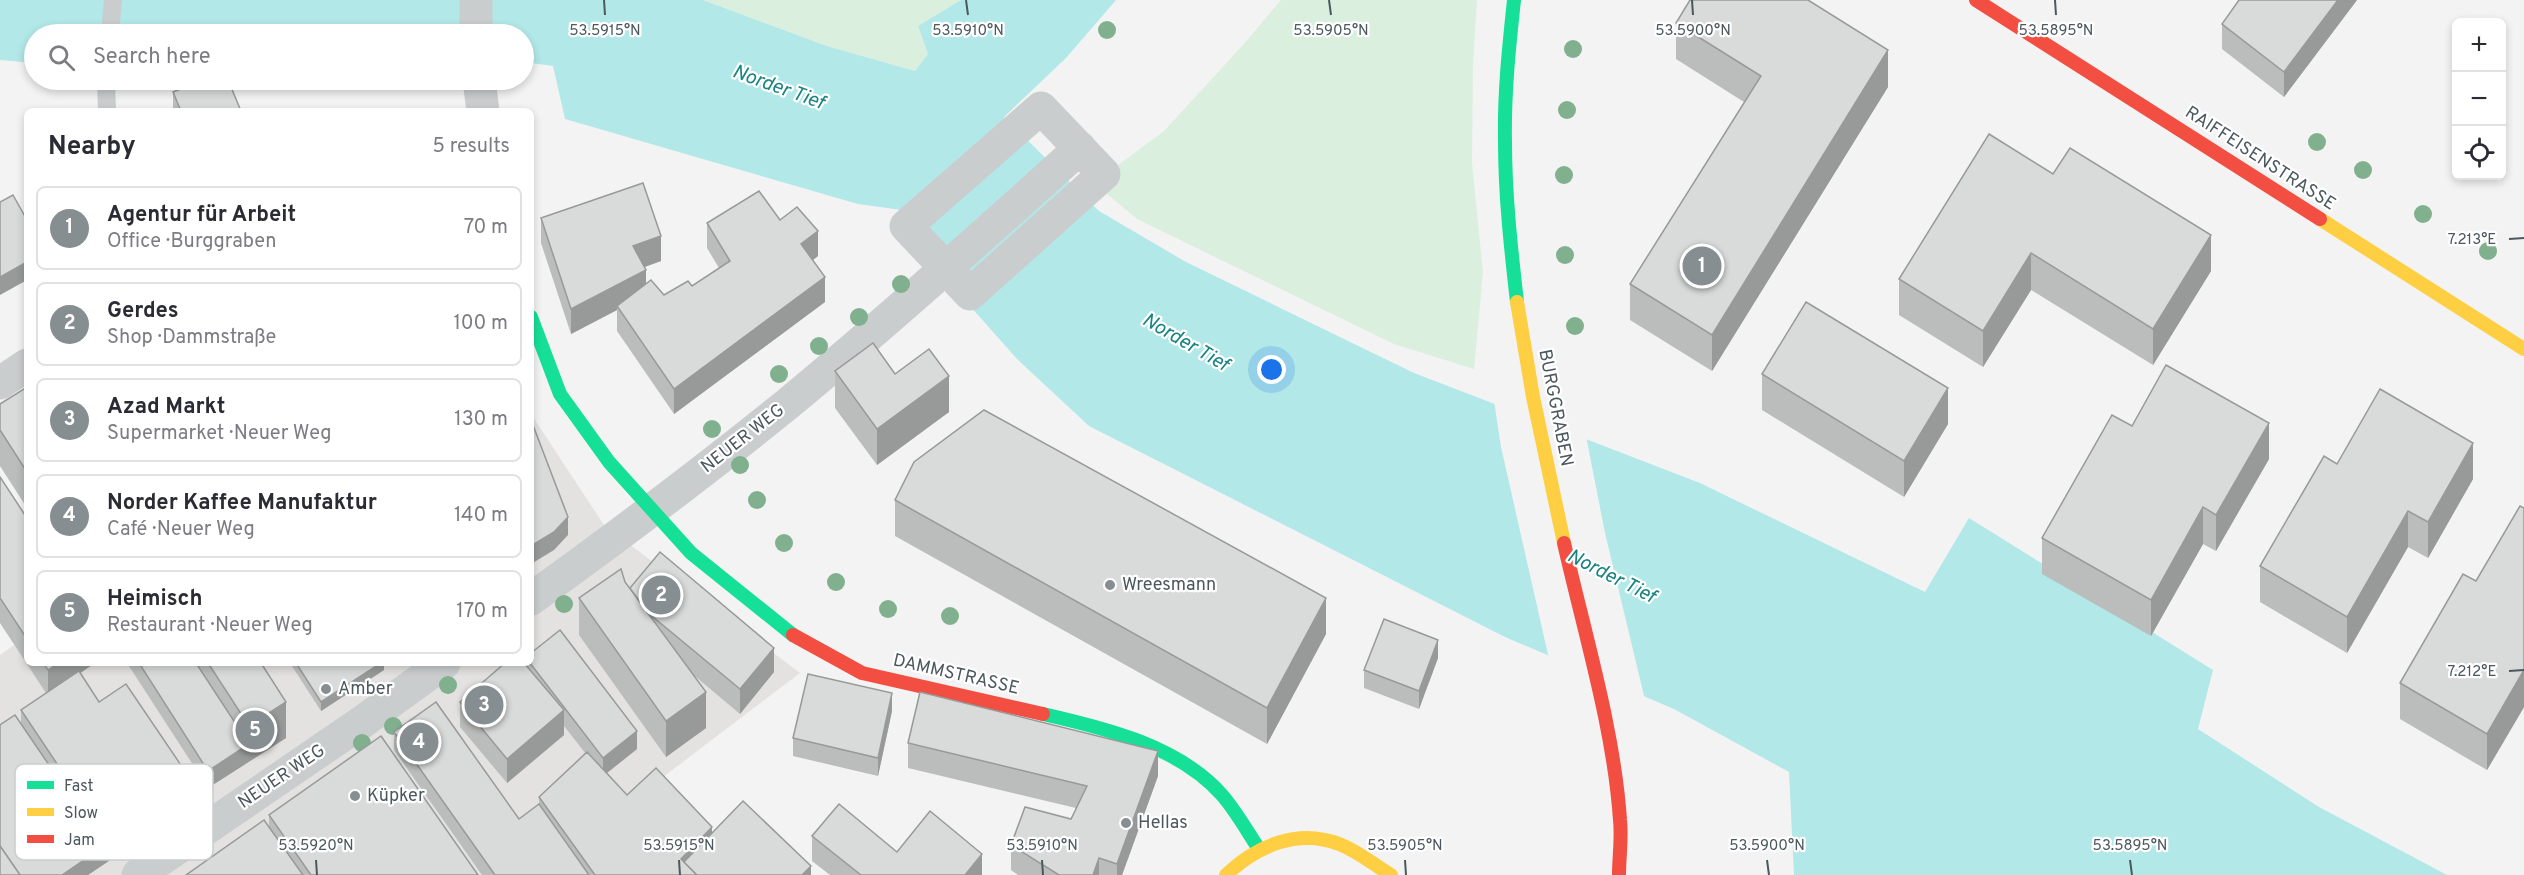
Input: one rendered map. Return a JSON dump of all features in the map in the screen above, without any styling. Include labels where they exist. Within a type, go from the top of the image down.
[{"type":"street","points":[[476,0],[476,24]]},
{"type":"street","name":"BURGGRABEN","points":[[1514,0],[1508,54],[1505,163],[1513,269],[1526,356],[1561,531],[1601,708],[1620,818],[1619,875]]},
{"type":"street","name":"RAIFFEISENSTRASSE","points":[[1976,0],[2524,349]]},
{"type":"street","points":[[480,90],[483,108]]},
{"type":"street","name":"NEUER WEG","points":[[534,597],[653,510],[785,406],[946,269],[1080,148],[1041,108],[906,226],[946,269]]},
{"type":"street","name":"DAMMSTRASSE","points":[[534,325],[560,394],[609,462],[691,553],[796,637],[862,673],[1106,728],[1154,748],[1201,776],[1223,796],[1259,849]]},
{"type":"street","points":[[0,383],[24,367]]},
{"type":"street","name":"NEUER WEG","points":[[213,829],[372,730],[441,666]]},
{"type":"street","name":"BURGGRABEN","points":[[1620,818],[1632,846]]},
{"type":"street","points":[[1226,875],[1245,856],[1292,838],[1317,839],[1339,844],[1391,875]]},
{"type":"street","name":"NEUER WEG","points":[[138,875],[162,860]]},
{"type":"street","points":[[1608,875],[1619,860]]},
{"type":"lane","points":[[111,24],[113,0]]},
{"type":"lane","points":[[106,90],[107,108]]},
{"type":"shaded area","points":[[534,419],[604,525],[800,673],[534,875],[0,875],[0,655],[24,638],[24,666],[534,666]]},
{"type":"green space","points":[[703,0],[961,0],[918,26],[928,54],[915,71],[827,46]]},
{"type":"green space","points":[[1281,0],[1477,0],[1473,63],[1472,163],[1483,272],[1474,369],[1394,344],[1137,219],[1094,183],[1164,131]]},
{"type":"water","name":"Norder Tief","points":[[0,0],[703,0],[827,46],[915,71],[928,54],[918,26],[961,0],[1116,0],[1066,58],[1004,117],[1099,211],[1186,262],[1414,373],[1700,483],[1925,592],[1969,518],[2213,670],[2198,729],[2319,807],[2447,875],[1794,875],[1789,772],[1674,709],[1505,637],[1089,426],[1017,359],[970,306],[909,211],[858,204],[565,119],[553,66],[534,63],[534,24],[24,24],[24,62],[0,60]]},
{"type":"pier","points":[[1494,401],[1586,436],[1605,533],[1645,700],[1549,659],[1501,447]]},
{"type":"building","points":[[1690,0],[1808,0],[1888,50],[1712,335],[1630,284],[1761,76],[1676,23]]},
{"type":"building","points":[[2239,0],[2338,0],[2284,72],[2222,24]]},
{"type":"building","points":[[178,90],[232,90],[240,108],[180,108],[173,92]]},
{"type":"building","points":[[1989,134],[2053,174],[2070,148],[2211,235],[2153,329],[2031,253],[1983,331],[1899,279]]},
{"type":"building","points":[[643,183],[661,236],[633,246],[646,270],[571,309],[541,218]]},
{"type":"building","points":[[759,191],[780,220],[797,207],[818,231],[801,244],[825,277],[674,389],[617,306],[651,280],[664,295],[688,281],[692,286],[730,261],[707,223]]},
{"type":"building","points":[[13,195],[24,215],[24,264],[0,277],[0,202]]},
{"type":"building","points":[[1806,302],[1948,388],[1904,461],[1762,374]]},
{"type":"building","points":[[873,343],[895,374],[929,349],[949,376],[877,429],[835,371]]},
{"type":"building","points":[[2166,365],[2269,423],[2216,515],[2203,507],[2151,600],[2042,538],[2112,415],[2132,426]]},
{"type":"building","points":[[24,389],[24,467],[0,430],[0,404]]},
{"type":"building","points":[[2380,389],[2473,443],[2428,522],[2408,511],[2347,617],[2260,566],[2324,456],[2337,464]]},
{"type":"building","name":"Wreesmann","points":[[984,410],[1326,598],[1267,708],[895,500],[914,462]]},
{"type":"building","points":[[534,428],[568,517],[554,532],[534,544]]},
{"type":"building","points":[[0,477],[24,513],[24,634],[0,598]]},
{"type":"building","points":[[2520,506],[2524,508],[2524,670],[2487,734],[2400,683],[2463,574],[2476,581]]},
{"type":"building","points":[[660,552],[774,648],[740,689],[647,612],[630,588]]},
{"type":"building","points":[[621,569],[625,582],[706,692],[666,721],[579,598]]},
{"type":"building","points":[[1384,619],[1438,640],[1419,691],[1364,670]]},
{"type":"building","points":[[560,630],[637,731],[603,758],[532,666],[534,651]]},
{"type":"building","points":[[141,666],[198,666],[249,744],[213,768],[213,764],[204,764]]},
{"type":"building","points":[[210,666],[263,666],[286,702],[249,726]]},
{"type":"building","points":[[298,666],[376,666],[321,702]]},
{"type":"building","points":[[502,666],[527,666],[564,710],[507,759],[460,702]]},
{"type":"building","points":[[79,671],[99,702],[126,684],[180,764],[57,764],[21,710]]},
{"type":"building","points":[[808,674],[892,693],[878,758],[793,738]]},
{"type":"building","points":[[920,692],[1158,751],[1117,864],[1099,858],[1093,875],[1059,875],[1011,845],[1025,807],[1071,819],[1087,786],[908,743]]},
{"type":"building","points":[[436,702],[519,819],[539,804],[589,875],[495,875],[394,732]]},
{"type":"building","points":[[15,715],[48,764],[15,764],[15,860],[84,860],[62,875],[20,875],[0,846],[0,725]]},
{"type":"building","points":[[381,736],[478,875],[311,875],[269,815]]},
{"type":"building","points":[[587,752],[627,795],[656,768],[712,827],[681,859],[697,875],[595,875],[539,797]]},
{"type":"building","points":[[743,801],[811,866],[802,875],[697,875],[684,862]]},
{"type":"building","points":[[839,804],[897,852],[930,811],[982,854],[965,875],[861,875],[812,836]]},
{"type":"building","points":[[264,820],[303,875],[186,875],[207,860],[213,860],[213,856]]},
{"type":"building","points":[[0,846],[20,875],[0,875]]},
{"type":"traffic: fast","points":[[1514,0],[1506,88],[1505,162],[1517,302]]},
{"type":"traffic: fast","points":[[534,325],[560,394],[609,462],[691,553],[793,635]]},
{"type":"traffic: fast","points":[[1043,714],[1140,741],[1185,764],[1205,778],[1222,795],[1259,849]]},
{"type":"traffic: slow","points":[[2320,219],[2524,349]]},
{"type":"traffic: slow","points":[[1517,302],[1533,397],[1564,543]]},
{"type":"traffic: slow","points":[[1226,875],[1264,848],[1293,839],[1308,838],[1346,847],[1391,875]]},
{"type":"traffic: jam","points":[[1976,0],[2320,219]]},
{"type":"traffic: jam","points":[[1564,543],[1612,751],[1621,827],[1619,875]]},
{"type":"traffic: jam","points":[[793,635],[862,673],[1043,714]]},
{"type":"place","name":"Agentur für Arbeit","points":[[1702,266]]},
{"type":"place","name":"Wreesmann","points":[[1110,585]]},
{"type":"place","name":"Gerdes","points":[[661,595]]},
{"type":"place","name":"Amber","points":[[326,689]]},
{"type":"place","name":"Azad Markt","points":[[484,705]]},
{"type":"place","name":"Heimisch","points":[[255,730]]},
{"type":"place","name":"Norder Kaffee Manufaktur","points":[[419,742]]},
{"type":"place","name":"Küpker","points":[[355,796]]},
{"type":"place","name":"Hellas","points":[[1126,823]]}]
